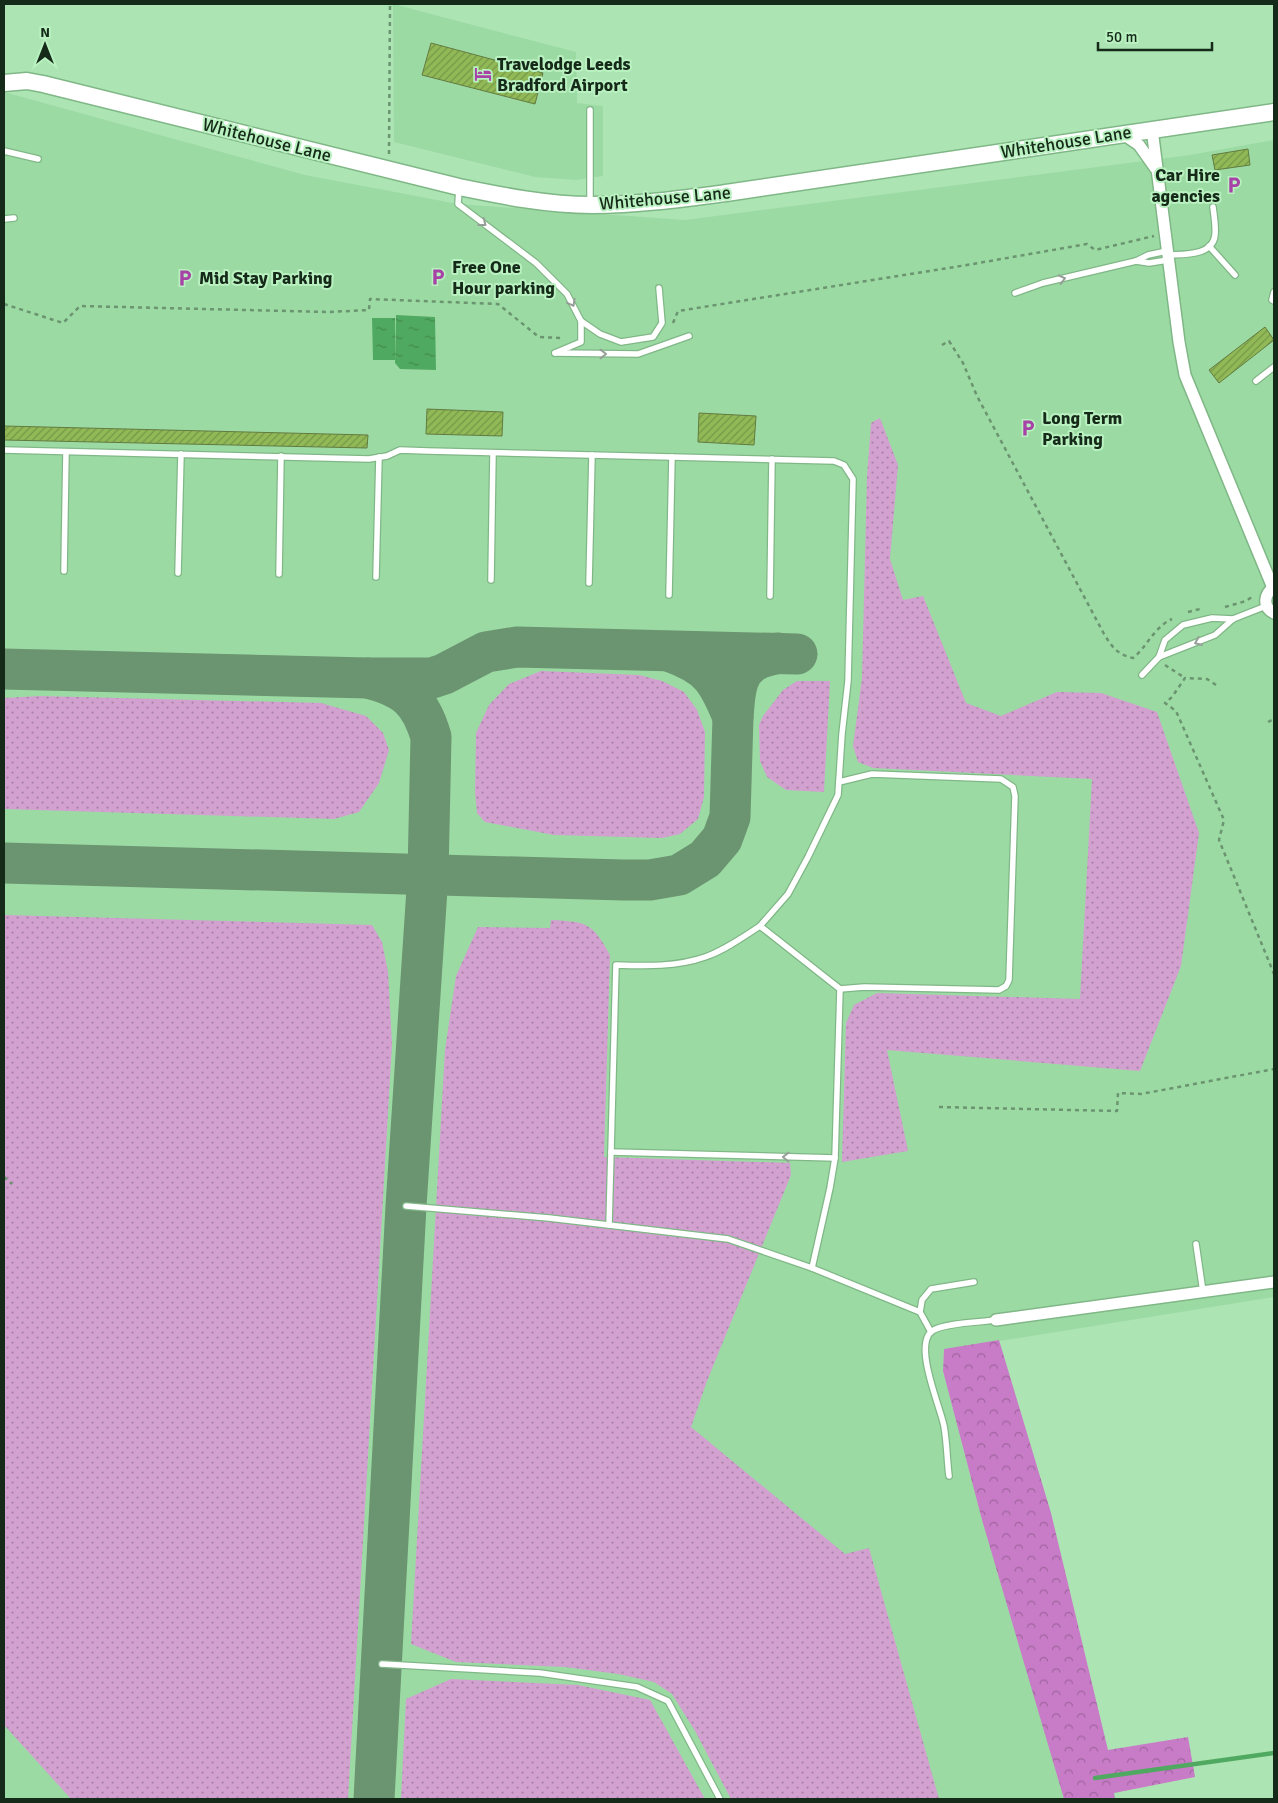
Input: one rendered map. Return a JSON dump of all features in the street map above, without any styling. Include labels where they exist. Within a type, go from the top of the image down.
[{"type":"street","name":"Whitehouse Lane","points":[[4,83],[27,82],[44,84],[459,187],[528,200],[590,205],[650,203],[726,193],[1274,112]]},
{"type":"street","points":[[1152,129],[1179,342],[1186,375],[1274,587],[1266,596],[1270,610]]},
{"type":"street","points":[[1122,133],[1139,145],[1158,172]]},
{"type":"street","points":[[996,1320],[1274,1282]]},
{"type":"lane","points":[[590,110],[590,205]]},
{"type":"lane","points":[[4,151],[38,159]]},
{"type":"lane","points":[[459,187],[458,204],[536,263],[567,294],[581,320],[600,334],[621,342],[653,337],[662,322],[659,288]]},
{"type":"lane","points":[[1015,293],[1043,283],[1136,261],[1148,255],[1198,253],[1209,246],[1215,236],[1213,207]]},
{"type":"lane","points":[[4,219],[14,218]]},
{"type":"lane","points":[[1209,246],[1235,275]]},
{"type":"lane","points":[[1274,292],[1272,300],[1274,301]]},
{"type":"lane","points":[[581,320],[581,342],[555,353],[638,354],[689,336]]},
{"type":"lane","points":[[1256,381],[1274,367]]},
{"type":"lane","points":[[4,450],[369,459],[400,450],[834,461],[844,466],[853,479],[848,681],[838,795],[788,894],[760,926],[729,946],[704,958],[664,965],[616,965],[609,1225]]},
{"type":"lane","points":[[64,571],[66,452]]},
{"type":"lane","points":[[491,580],[493,453]]},
{"type":"lane","points":[[178,573],[182,454]]},
{"type":"lane","points":[[589,583],[592,455]]},
{"type":"lane","points":[[278,574],[281,456]]},
{"type":"lane","points":[[376,577],[379,457]]},
{"type":"lane","points":[[670,595],[672,457]]},
{"type":"lane","points":[[770,596],[772,459]]},
{"type":"lane","points":[[1142,675],[1159,657],[1165,640],[1183,625],[1212,618],[1233,619],[1270,610]]},
{"type":"lane","points":[[1159,657],[1215,635],[1233,619]]},
{"type":"lane","points":[[760,926],[840,989],[864,987],[999,990],[1006,986],[1009,980],[1015,796],[1013,787],[1001,779],[872,774],[839,782]]},
{"type":"lane","points":[[812,1268],[835,1158],[840,989]]},
{"type":"lane","points":[[611,1152],[835,1158]]},
{"type":"lane","points":[[406,1206],[550,1218],[728,1239],[812,1268],[920,1312]]},
{"type":"lane","points":[[1196,1244],[1203,1292]]},
{"type":"lane","points":[[931,1332],[920,1312],[922,1300],[931,1289],[974,1282]]},
{"type":"lane","points":[[949,1476],[944,1426],[924,1355],[925,1340],[931,1332],[944,1327],[996,1320]]},
{"type":"lane","points":[[382,1664],[540,1673],[637,1687],[668,1701],[720,1799]]},
{"type":"path","points":[[388,170],[390,4]]},
{"type":"path","points":[[942,345],[949,341],[963,363],[977,396],[1028,496],[1112,647],[1122,656],[1133,658],[1142,651],[1149,639],[1165,623],[1179,616]]},
{"type":"path","points":[[1223,607],[1246,601],[1257,593]]},
{"type":"path","points":[[1186,613],[1205,608]]},
{"type":"path","points":[[1216,685],[1207,679],[1185,678],[1172,697],[1165,703],[1176,711],[1224,820],[1219,840],[1274,974]]},
{"type":"path","points":[[1268,722],[1274,720]]},
{"type":"path","points":[[939,1107],[1118,1111],[1118,1093],[1141,1094],[1274,1068]]},
{"type":"path","points":[[4,1177],[12,1184]]},
{"type":"shaded area","points":[[393,4],[576,52],[577,103],[603,106],[603,176],[577,180],[535,177],[394,142]]},
{"type":"shaded area","points":[[4,92],[305,175],[458,204],[685,220],[1190,155],[1274,140],[1274,1297],[944,1350],[943,1371],[982,1520],[1066,1799],[4,1799]]},
{"type":"shaded area","points":[[880,418],[898,465],[890,559],[903,600],[923,596],[966,703],[1001,716],[1057,692],[1101,693],[1157,712],[1199,833],[1181,966],[1140,1071],[887,1050],[908,1151],[842,1162],[846,1023],[854,1005],[877,993],[1080,999],[1092,779],[873,768],[858,762],[853,746],[862,678],[867,476],[871,423]]},
{"type":"shaded area","points":[[541,671],[639,675],[662,681],[684,692],[697,710],[705,732],[704,797],[698,819],[680,834],[662,838],[554,835],[485,822],[477,813],[475,792],[476,733],[489,705],[509,684]]},
{"type":"shaded area","points":[[797,681],[830,681],[824,792],[786,790],[767,777],[760,761],[759,725],[763,716],[783,690]]},
{"type":"shaded area","points":[[40,696],[321,703],[366,716],[383,733],[389,750],[379,783],[359,812],[334,819],[4,809],[4,698]]},
{"type":"shaded area","points":[[4,915],[372,925],[382,942],[388,972],[392,1044],[348,1799],[71,1799],[4,1725]]},
{"type":"shaded area","points":[[551,920],[581,923],[587,926],[598,936],[610,955],[604,1157],[790,1163],[791,1175],[707,1381],[691,1427],[845,1554],[869,1548],[939,1799],[731,1799],[695,1731],[672,1694],[654,1682],[618,1674],[565,1667],[456,1662],[411,1644],[445,1050],[456,976],[478,927],[550,928]]},
{"type":"shaded area","points":[[451,1679],[578,1685],[650,1700],[705,1799],[401,1799],[406,1699]]},
{"type":"green space","points":[[999,1340],[1051,1513],[1108,1750],[1188,1737],[1195,1777],[1114,1793],[1115,1799],[1064,1799],[982,1520],[943,1371],[944,1349]]},
{"type":"water","points":[[396,315],[435,317],[436,370],[400,369],[395,363]]},
{"type":"water","points":[[372,318],[395,318],[395,360],[373,360]]},
{"type":"building","name":"Travelodge Leeds Bradford Airport","points":[[431,43],[543,73],[535,104],[422,75]]},
{"type":"building","points":[[1248,149],[1250,165],[1215,170],[1212,155]]},
{"type":"building","points":[[1265,327],[1274,340],[1219,383],[1209,370]]},
{"type":"building","points":[[427,409],[503,412],[502,436],[426,434]]},
{"type":"building","points":[[699,413],[756,416],[754,445],[698,442]]},
{"type":"building","points":[[4,426],[368,435],[367,448],[4,440]]},
{"type":"waterway","points":[[1095,1778],[1274,1753]]},
{"type":"taxiway","points":[[4,669],[432,678],[444,674],[486,652],[517,647],[797,654]]},
{"type":"taxiway","points":[[671,652],[695,663],[711,676],[722,693],[733,717],[737,684],[744,670],[758,659],[778,653]]},
{"type":"taxiway","points":[[368,678],[392,686],[409,697],[422,713],[431,737],[428,874],[406,1206],[374,1799]]},
{"type":"taxiway","points":[[4,863],[623,880],[650,880],[679,875],[705,859],[722,839],[730,817],[733,717]]},
{"type":"place","name":"Travelodge Leeds Bradford Airport","points":[[483,74]]},
{"type":"place","name":"Car Hire agencies","points":[[1234,185]]},
{"type":"place","name":"Free One Hour parking","points":[[438,277]]},
{"type":"place","name":"Mid Stay Parking","points":[[185,278]]},
{"type":"place","name":"Long Term Parking","points":[[1028,428]]}]
